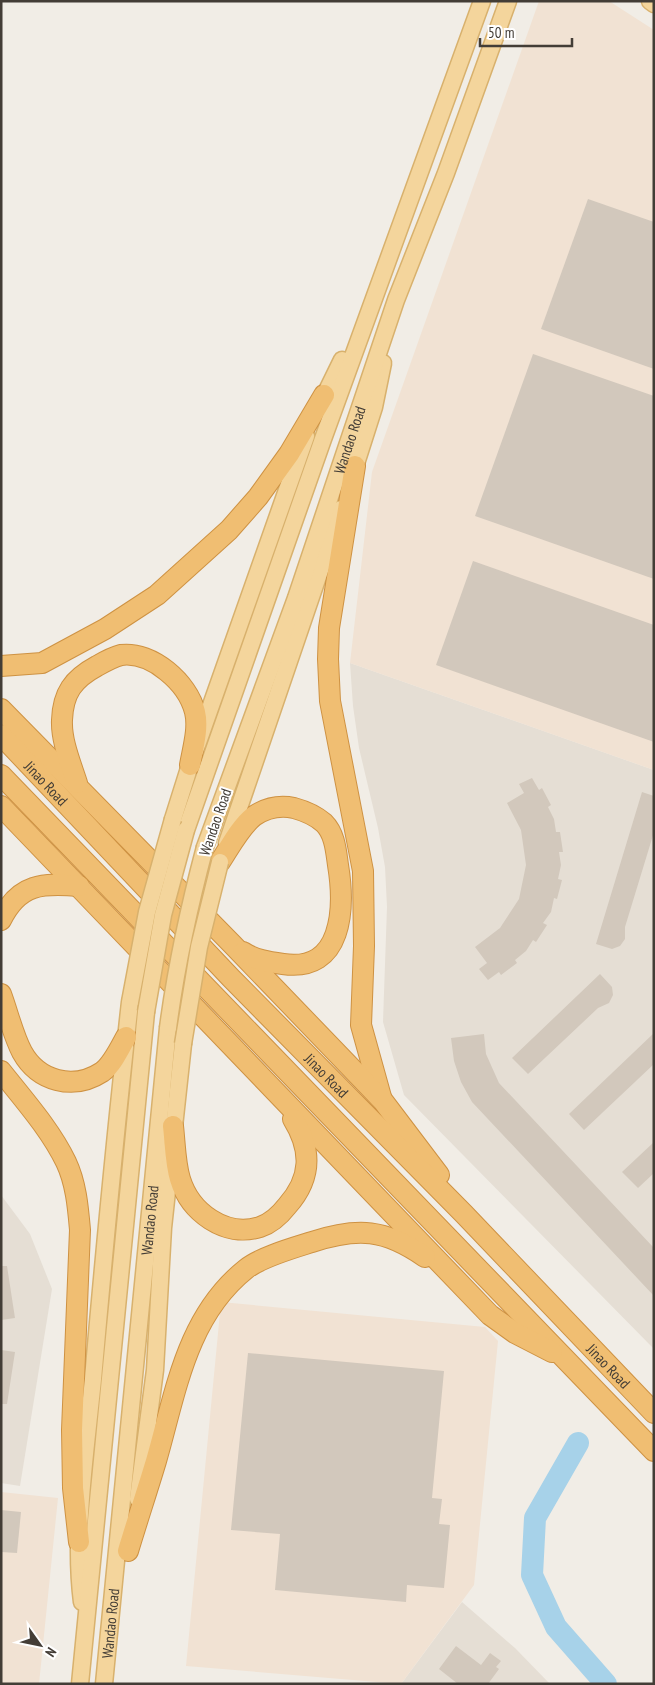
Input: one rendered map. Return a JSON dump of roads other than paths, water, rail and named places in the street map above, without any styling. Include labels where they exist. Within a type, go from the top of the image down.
[{"type":"highway","points":[[1,666],[42,663],[105,629],[157,595],[229,530],[258,497],[288,454],[324,395]]},
{"type":"highway","points":[[355,466],[329,628],[328,659],[330,700],[363,871],[364,946],[361,1025],[383,1101]]},
{"type":"highway","points":[[78,788],[64,739],[62,720],[67,694],[75,679],[103,662],[121,655],[137,657],[172,673],[188,694],[195,712],[196,727],[190,764]]},
{"type":"highway","points":[[1,709],[383,1101],[412,1137],[464,1214]]},
{"type":"highway","name":"Jinao Road","points":[[1,735],[231,978],[464,1214],[654,1413]]},
{"type":"highway","name":"Jinao Road","points":[[1,775],[654,1451]]},
{"type":"highway","points":[[1,806],[490,1315],[515,1333],[567,1359]]},
{"type":"highway","points":[[220,862],[241,831],[254,817],[268,808],[286,806],[307,811],[325,824],[335,840],[339,866],[340,926],[324,953],[310,963],[292,965],[263,961],[249,956],[232,944]]},
{"type":"highway","points":[[1,920],[7,908],[23,892],[40,885],[79,886]]},
{"type":"highway","points":[[1,994],[22,1052],[39,1073],[55,1081],[72,1082],[90,1078],[103,1071],[126,1037]]},
{"type":"highway","points":[[1,1071],[52,1137],[67,1163],[77,1197],[80,1230],[72,1430],[73,1488],[79,1542]]},
{"type":"highway","points":[[173,1126],[180,1179],[195,1208],[208,1219],[224,1226],[244,1229],[260,1227],[277,1218],[292,1200],[303,1185],[308,1162],[302,1134],[279,1096]]},
{"type":"highway","points":[[128,1551],[156,1460],[184,1358],[210,1308],[227,1286],[248,1268],[295,1248],[340,1233],[371,1232],[415,1250],[460,1282]]},
{"type":"main road","name":"Wandao Road","points":[[80,1684],[146,1012],[180,825],[374,298],[476,9],[482,1]]},
{"type":"main road","name":"Wandao Road","points":[[104,1684],[168,1028],[189,911],[205,847],[296,598],[396,300],[508,1]]},
{"type":"main road","points":[[500,24],[515,1]]},
{"type":"main road","points":[[650,1],[654,4]]},
{"type":"main road","points":[[86,1630],[79,1578],[79,1542],[126,1037],[130,1002],[147,912],[180,825],[190,764],[304,441],[324,395],[374,298]]},
{"type":"main road","points":[[110,1626],[128,1551],[137,1501],[155,1370],[163,1228],[173,1126],[183,1044],[199,947],[220,862],[374,407],[396,300]]},
{"type":"waterway","points":[[578,1443],[535,1518],[532,1575],[556,1627],[606,1684]]}]
